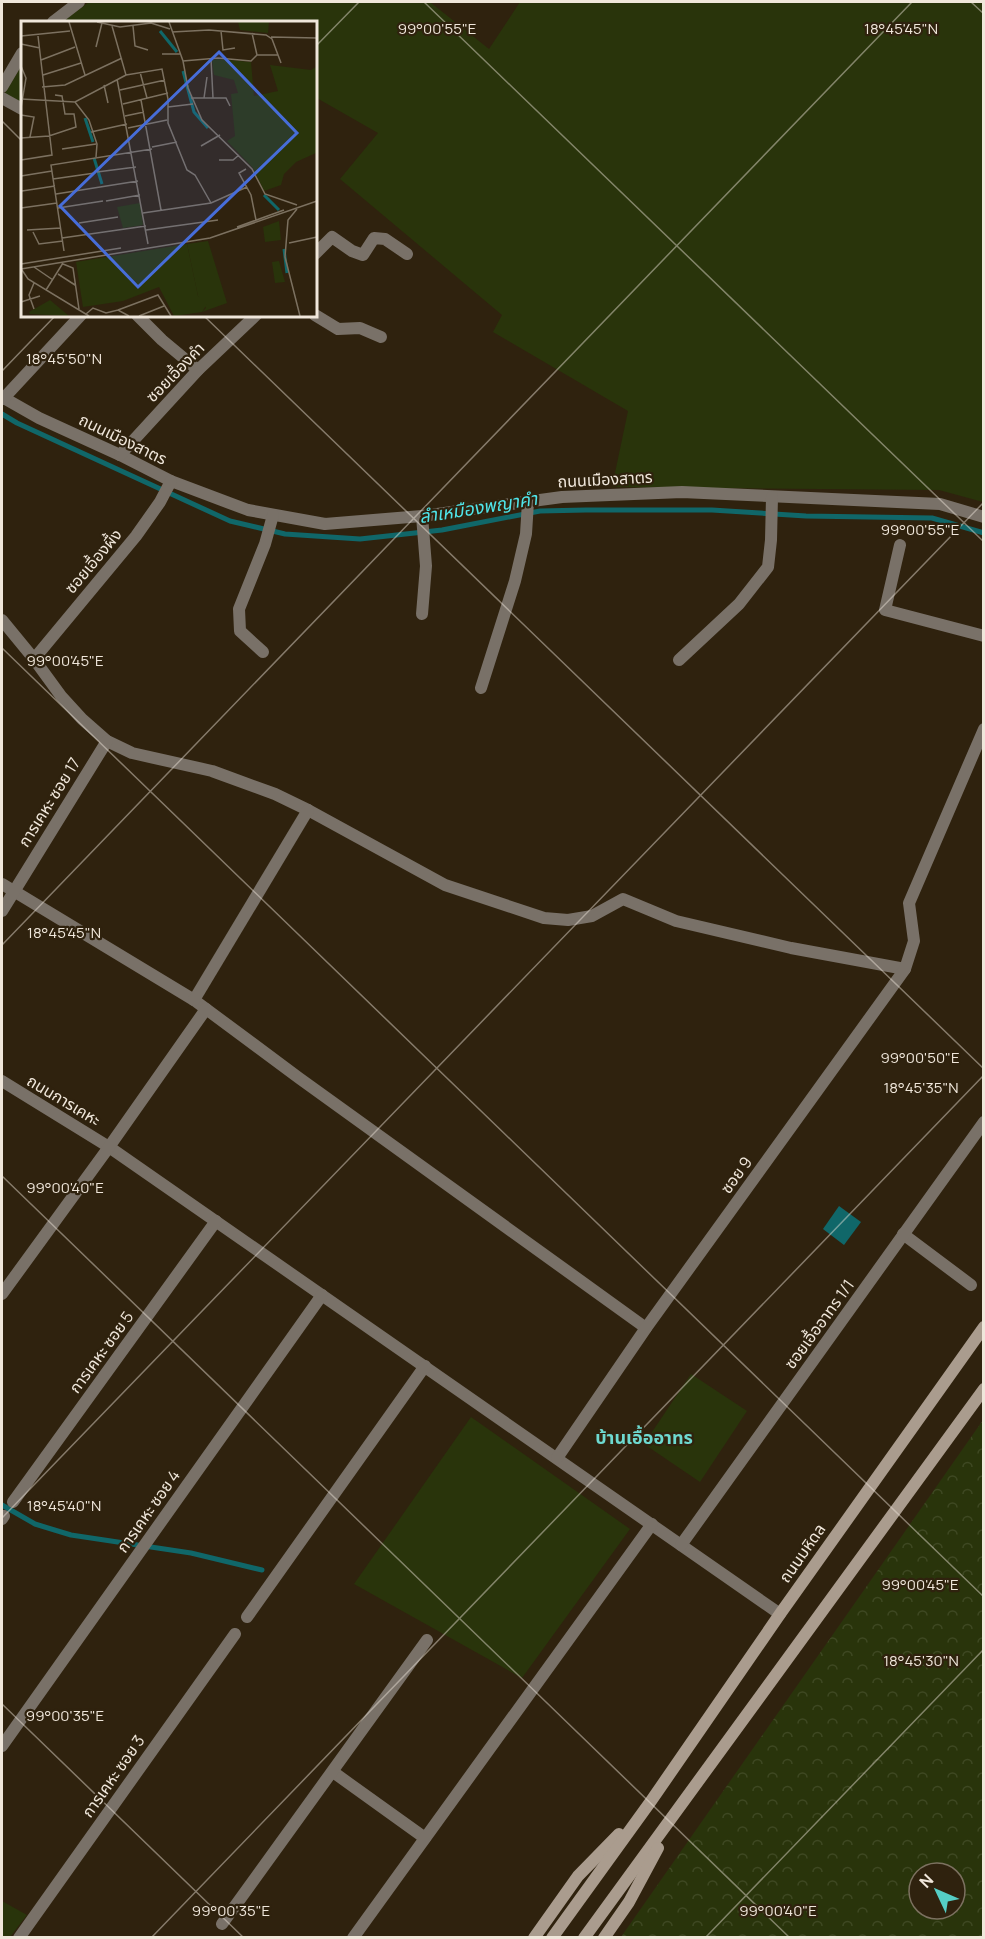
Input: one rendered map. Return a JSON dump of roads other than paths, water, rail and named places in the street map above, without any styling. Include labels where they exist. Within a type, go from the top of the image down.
[{"type":"main road","name":"ถนนมหิดล","points":[[552,1938],[984,1327]]},
{"type":"main road","points":[[584,1938],[814,1619],[984,1389]]},
{"type":"main road","name":"ถนนมหิดล","points":[[534,1938],[578,1876],[651,1801]]},
{"type":"main road","points":[[604,1938],[629,1902],[676,1812]]},
{"type":"street","points":[[55,21],[79,2]]},
{"type":"street","points":[[2,87],[21,55]]},
{"type":"street","points":[[2,98],[21,108]]},
{"type":"street","points":[[316,253],[332,237],[352,252],[363,255],[374,238],[385,239],[407,254]]},
{"type":"street","points":[[2,398],[80,316]]},
{"type":"street","points":[[138,316],[198,370]]},
{"type":"street","name":"ซอยเอื้องคำ","points":[[120,455],[198,370],[255,316]]},
{"type":"street","points":[[316,316],[338,329],[360,328],[381,337]]},
{"type":"street","name":"ถนนเมืองสาตร","points":[[2,398],[39,418],[120,455],[169,485],[272,520],[325,524],[423,520],[527,506],[562,497],[682,492],[940,504],[984,517]]},
{"type":"street","name":"ซอยเอื้องผื้ง","points":[[34,658],[136,536],[169,485]]},
{"type":"street","points":[[679,660],[740,604],[768,567],[772,497]]},
{"type":"street","points":[[481,688],[515,581],[526,527],[527,506]]},
{"type":"street","points":[[263,652],[240,631],[239,609],[272,520]]},
{"type":"street","points":[[422,614],[426,566],[423,520]]},
{"type":"street","points":[[900,545],[885,610],[984,636]]},
{"type":"street","points":[[2,620],[62,696],[82,719],[107,741],[132,753],[212,771],[275,794],[445,885],[544,918],[568,920],[592,916],[623,899],[676,921],[791,948],[905,969]]},
{"type":"street","name":"ซอย 9","points":[[557,1458],[646,1329],[905,969],[914,940],[909,903],[984,729]]},
{"type":"street","name":"การเคหะ ซอย 17","points":[[2,911],[107,741]]},
{"type":"street","points":[[194,1000],[308,810]]},
{"type":"street","points":[[2,884],[194,1000],[646,1329]]},
{"type":"street","points":[[2,1294],[206,1009]]},
{"type":"street","name":"ถนนการเคหะ","points":[[2,1081],[109,1147],[780,1614]]},
{"type":"street","name":"ซอยเอื้ออาทร 1/1","points":[[681,1545],[984,1122]]},
{"type":"street","name":"การเคหะ ซอย 5","points":[[13,1502],[216,1221]]},
{"type":"street","points":[[903,1234],[971,1285]]},
{"type":"street","name":"การเคหะ ซอย 4","points":[[2,1746],[322,1295]]},
{"type":"street","points":[[247,1617],[424,1366]]},
{"type":"street","points":[[353,1938],[652,1524]]},
{"type":"street","name":"การเคหะ ซอย 3","points":[[18,1938],[235,1634]]},
{"type":"street","points":[[222,1924],[427,1640]]},
{"type":"street","points":[[333,1772],[425,1838]]},
{"type":"water","points":[[839,1206],[861,1222],[844,1245],[823,1229]]},
{"type":"waterway","name":"ลำเหมืองพญาคำ","points":[[2,414],[230,521],[285,534],[360,539],[442,530],[540,511],[586,510],[712,510],[806,516],[932,518],[984,533]]},
{"type":"waterway","points":[[2,1505],[35,1524],[71,1535],[191,1553],[262,1570]]},
{"type":"district","name":"บ้านเอื้ออาทร","points":[[644,1437]]}]
